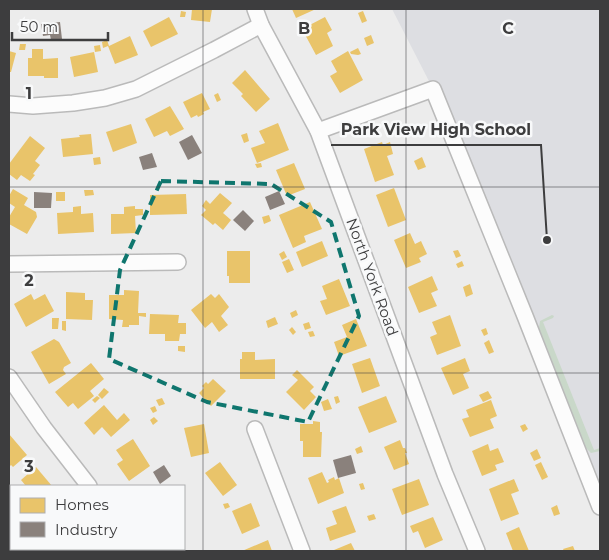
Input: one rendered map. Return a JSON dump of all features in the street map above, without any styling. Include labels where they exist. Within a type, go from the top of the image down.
[{"type":"street","name":"North York Road","points":[[255,9],[318,131],[445,474],[477,551]]},
{"type":"street","points":[[9,104],[33,106],[73,103],[105,98],[136,89],[262,25]]},
{"type":"street","points":[[318,131],[433,89],[600,507]]},
{"type":"street","points":[[9,264],[178,262]]},
{"type":"street","points":[[9,377],[44,428],[88,485]]},
{"type":"street","points":[[255,429],[302,551]]},
{"type":"highlighted area","points":[[161,181],[271,184],[331,222],[359,316],[308,422],[207,402],[109,359],[120,270]]},
{"type":"shaded area","points":[[392,9],[600,9],[600,506],[433,89]]},
{"type":"green space","points":[[552,315],[554,316],[553,318],[543,322],[594,450],[600,448],[600,451],[591,453],[586,448],[539,328],[540,321]]},
{"type":"building: Homes","points":[[192,9],[212,9],[210,22],[191,20]]},
{"type":"building: Homes","points":[[292,9],[316,9],[296,18]]},
{"type":"building: Homes","points":[[181,11],[186,12],[185,17],[180,17]]},
{"type":"building: Homes","points":[[363,11],[367,21],[362,23],[358,13]]},
{"type":"building: Homes","points":[[169,17],[178,34],[151,47],[143,31]]},
{"type":"building: Homes","points":[[325,17],[332,30],[327,33],[333,46],[316,55],[302,29]]},
{"type":"building: Homes","points":[[371,35],[374,43],[367,46],[364,38]]},
{"type":"building: Homes","points":[[130,36],[138,55],[115,64],[108,46],[103,48],[102,42],[107,40],[109,46]]},
{"type":"building: Homes","points":[[20,44],[26,44],[25,50],[19,50]]},
{"type":"building: Homes","points":[[100,45],[101,51],[95,52],[94,46]]},
{"type":"building: Homes","points":[[358,48],[361,54],[351,54],[350,52]]},
{"type":"building: Homes","points":[[32,49],[43,49],[43,59],[58,58],[58,78],[28,76],[28,58],[32,58]]},
{"type":"building: Homes","points":[[9,51],[16,53],[11,72],[9,72]]},
{"type":"building: Homes","points":[[348,51],[363,80],[340,93],[330,76],[337,72],[331,61]]},
{"type":"building: Homes","points":[[94,52],[98,72],[74,77],[70,57]]},
{"type":"building: Homes","points":[[245,70],[270,99],[256,112],[232,83]]},
{"type":"building: Homes","points":[[202,93],[210,109],[198,117],[197,115],[191,118],[183,102]]},
{"type":"building: Homes","points":[[218,93],[221,100],[217,102],[214,95]]},
{"type":"building: Homes","points":[[170,106],[184,129],[170,136],[167,131],[154,137],[145,119]]},
{"type":"building: Homes","points":[[278,123],[289,150],[257,163],[251,148],[265,143],[259,131]]},
{"type":"building: Homes","points":[[131,124],[137,143],[113,152],[106,132]]},
{"type":"building: Homes","points":[[247,133],[249,141],[244,143],[241,135]]},
{"type":"building: Homes","points":[[91,134],[93,154],[63,157],[61,139]]},
{"type":"building: Homes","points":[[30,136],[45,148],[35,161],[40,165],[30,181],[21,175],[17,180],[9,174],[9,164]]},
{"type":"building: Homes","points":[[382,142],[383,145],[390,142],[393,154],[387,156],[394,175],[375,182],[364,149]]},
{"type":"building: Homes","points":[[100,157],[101,164],[94,165],[93,158]]},
{"type":"building: Homes","points":[[422,157],[426,167],[418,170],[414,161]]},
{"type":"building: Homes","points":[[261,163],[262,167],[257,168],[255,164]]},
{"type":"building: Homes","points":[[294,163],[305,189],[287,196],[276,170]]},
{"type":"building: Homes","points":[[394,188],[406,220],[388,227],[376,195]]},
{"type":"building: Homes","points":[[13,189],[28,198],[24,205],[36,212],[37,217],[27,234],[9,224],[9,217],[15,207],[9,203],[9,196]]},
{"type":"building: Homes","points":[[84,190],[93,190],[94,195],[85,196]]},
{"type":"building: Homes","points":[[56,192],[65,192],[65,201],[56,201]]},
{"type":"building: Homes","points":[[220,193],[232,203],[223,213],[231,220],[223,230],[215,223],[213,225],[201,215],[206,210],[202,206],[206,200],[210,204]]},
{"type":"building: Homes","points":[[186,194],[187,214],[150,215],[150,195]]},
{"type":"building: Homes","points":[[310,202],[322,229],[304,236],[306,242],[293,248],[279,215]]},
{"type":"building: Homes","points":[[81,206],[81,214],[93,213],[94,232],[58,234],[57,213],[73,212],[73,207]]},
{"type":"building: Homes","points":[[135,206],[135,209],[143,209],[143,215],[135,216],[136,233],[111,234],[111,214],[124,214],[124,207]]},
{"type":"building: Homes","points":[[269,215],[271,221],[264,224],[262,217]]},
{"type":"building: Homes","points":[[410,233],[415,244],[421,241],[427,254],[419,258],[421,262],[406,268],[394,240]]},
{"type":"building: Homes","points":[[322,241],[328,256],[302,267],[296,252]]},
{"type":"building: Homes","points":[[458,250],[461,256],[456,258],[453,251]]},
{"type":"building: Homes","points":[[227,251],[250,251],[250,283],[229,283],[229,276],[227,276]]},
{"type":"building: Homes","points":[[284,251],[287,257],[282,260],[279,254]]},
{"type":"building: Homes","points":[[289,259],[294,270],[287,273],[282,262]]},
{"type":"building: Homes","points":[[462,261],[464,266],[458,268],[456,264]]},
{"type":"building: Homes","points":[[432,276],[438,290],[431,293],[437,306],[419,313],[408,287]]},
{"type":"building: Homes","points":[[339,279],[350,306],[326,315],[320,301],[327,299],[322,286]]},
{"type":"building: Homes","points":[[470,284],[473,294],[466,297],[463,287]]},
{"type":"building: Homes","points":[[124,290],[139,291],[138,313],[146,313],[146,317],[139,316],[139,325],[122,327],[123,320],[109,319],[109,295],[124,295]]},
{"type":"building: Homes","points":[[66,292],[85,293],[85,300],[93,300],[92,320],[66,319]]},
{"type":"building: Homes","points":[[31,294],[34,300],[45,294],[54,311],[26,327],[14,304]]},
{"type":"building: Homes","points":[[211,294],[215,298],[219,294],[229,307],[221,316],[228,325],[219,332],[212,322],[205,328],[191,310]]},
{"type":"building: Homes","points":[[296,310],[298,315],[292,318],[290,313]]},
{"type":"building: Homes","points":[[150,314],[179,315],[178,323],[186,323],[186,334],[180,334],[179,341],[165,341],[165,334],[149,334]]},
{"type":"building: Homes","points":[[450,315],[461,346],[437,355],[430,337],[437,334],[432,322]]},
{"type":"building: Homes","points":[[275,317],[278,324],[268,328],[266,321]]},
{"type":"building: Homes","points":[[52,318],[59,318],[58,329],[52,329]]},
{"type":"building: Homes","points":[[356,319],[367,346],[339,356],[334,342],[347,337],[342,325]]},
{"type":"building: Homes","points":[[62,321],[66,321],[66,331],[62,330]]},
{"type":"building: Homes","points":[[309,322],[311,328],[305,330],[303,324]]},
{"type":"building: Homes","points":[[292,327],[296,332],[293,335],[289,330]]},
{"type":"building: Homes","points":[[486,328],[488,334],[484,336],[481,330]]},
{"type":"building: Homes","points":[[313,331],[315,336],[310,337],[308,332]]},
{"type":"building: Homes","points":[[54,339],[59,342],[71,363],[64,367],[63,370],[66,374],[49,384],[31,352]]},
{"type":"building: Homes","points":[[489,340],[494,352],[489,354],[484,343]]},
{"type":"building: Homes","points":[[178,346],[185,346],[185,352],[178,351]]},
{"type":"building: Homes","points":[[242,352],[255,352],[255,360],[275,359],[275,379],[240,379]]},
{"type":"building: Homes","points":[[370,358],[380,386],[362,393],[352,364]]},
{"type":"building: Homes","points":[[465,358],[470,371],[463,374],[469,388],[453,395],[441,368]]},
{"type":"building: Homes","points":[[91,363],[104,379],[90,391],[94,396],[78,409],[73,403],[68,407],[55,392]]},
{"type":"building: Homes","points":[[297,370],[314,387],[310,391],[316,397],[304,410],[286,392],[298,380],[292,375]]},
{"type":"building: Homes","points":[[213,379],[226,391],[211,406],[199,393],[204,388],[202,386],[206,382],[208,384]]},
{"type":"building: Homes","points":[[104,388],[109,392],[102,399],[98,395]]},
{"type":"building: Homes","points":[[488,391],[492,398],[483,402],[479,395]]},
{"type":"building: Homes","points":[[97,396],[100,398],[95,403],[92,400]]},
{"type":"building: Homes","points":[[338,396],[340,402],[336,404],[334,397]]},
{"type":"building: Homes","points":[[386,396],[397,422],[369,433],[358,407]]},
{"type":"building: Homes","points":[[162,398],[165,404],[159,406],[156,400]]},
{"type":"building: Homes","points":[[328,399],[332,409],[324,411],[321,402]]},
{"type":"building: Homes","points":[[491,400],[497,416],[490,419],[494,428],[470,437],[462,419],[469,417],[466,410]]},
{"type":"building: Homes","points":[[104,405],[117,420],[124,413],[130,420],[111,437],[102,427],[94,435],[84,423]]},
{"type":"building: Homes","points":[[155,406],[157,411],[153,413],[150,408]]},
{"type":"building: Homes","points":[[154,417],[158,421],[153,425],[150,420]]},
{"type":"building: Homes","points":[[313,421],[320,422],[320,432],[322,432],[321,457],[303,457],[303,441],[300,441],[300,424],[313,424]]},
{"type":"building: Homes","points":[[204,424],[209,453],[191,457],[184,428]]},
{"type":"building: Homes","points":[[525,424],[528,429],[523,432],[520,426]]},
{"type":"building: Homes","points":[[9,434],[27,455],[13,467],[11,465],[9,467]]},
{"type":"building: Homes","points":[[133,439],[150,466],[129,481],[117,464],[123,460],[116,450]]},
{"type":"building: Homes","points":[[400,440],[407,453],[405,453],[409,464],[394,470],[384,447]]},
{"type":"building: Homes","points":[[488,444],[490,451],[498,448],[504,462],[495,465],[497,470],[482,476],[472,451]]},
{"type":"building: Homes","points":[[361,446],[363,452],[357,454],[355,449]]},
{"type":"building: Homes","points":[[537,449],[541,458],[534,461],[530,453]]},
{"type":"building: Homes","points":[[220,462],[237,485],[223,496],[205,473]]},
{"type":"building: Homes","points":[[541,462],[548,477],[542,480],[535,465]]},
{"type":"building: Homes","points":[[36,467],[51,485],[25,485],[21,480]]},
{"type":"building: Homes","points":[[322,472],[327,483],[329,482],[328,480],[334,477],[335,480],[339,478],[344,493],[318,504],[308,478]]},
{"type":"building: Homes","points":[[419,479],[429,505],[402,515],[392,489]]},
{"type":"building: Homes","points":[[514,479],[519,491],[511,494],[519,514],[501,521],[489,489]]},
{"type":"building: Homes","points":[[363,483],[365,489],[361,490],[359,484]]},
{"type":"building: Homes","points":[[228,503],[230,507],[225,509],[223,504]]},
{"type":"building: Homes","points":[[251,503],[260,526],[242,534],[232,511]]},
{"type":"building: Homes","points":[[557,505],[560,514],[554,516],[551,508]]},
{"type":"building: Homes","points":[[346,506],[356,532],[330,541],[326,528],[337,524],[332,511]]},
{"type":"building: Homes","points":[[374,514],[376,519],[369,521],[367,516]]},
{"type":"building: Homes","points":[[433,517],[443,540],[425,548],[418,531],[413,533],[410,526]]},
{"type":"building: Homes","points":[[519,527],[529,551],[513,551],[506,533]]},
{"type":"building: Homes","points":[[268,540],[272,551],[242,551]]},
{"type":"building: Homes","points":[[351,543],[355,551],[334,551],[334,550]]},
{"type":"building: Homes","points":[[573,546],[575,551],[564,551],[563,549]]},
{"type":"building: Homes","points":[[67,550],[87,550],[87,551]]},
{"type":"building: Homes","points":[[154,550],[175,551],[155,551]]},
{"type":"building: Industry","points":[[60,22],[62,39],[51,40],[50,35],[43,36],[41,24]]},
{"type":"building: Industry","points":[[192,135],[202,153],[188,160],[179,142]]},
{"type":"building: Industry","points":[[152,153],[157,167],[143,170],[139,157]]},
{"type":"building: Industry","points":[[279,191],[285,204],[270,210],[265,197]]},
{"type":"building: Industry","points":[[34,192],[52,193],[51,208],[34,208]]},
{"type":"building: Industry","points":[[243,210],[254,221],[245,231],[233,220]]},
{"type":"building: Industry","points":[[351,455],[356,473],[338,478],[333,460]]},
{"type":"building: Industry","points":[[164,465],[171,476],[160,484],[153,472]]},
{"type":"building: Industry","points":[[9,507],[10,526],[9,527]]},
{"type":"place","name":"Park View High School","points":[[547,240]]}]
